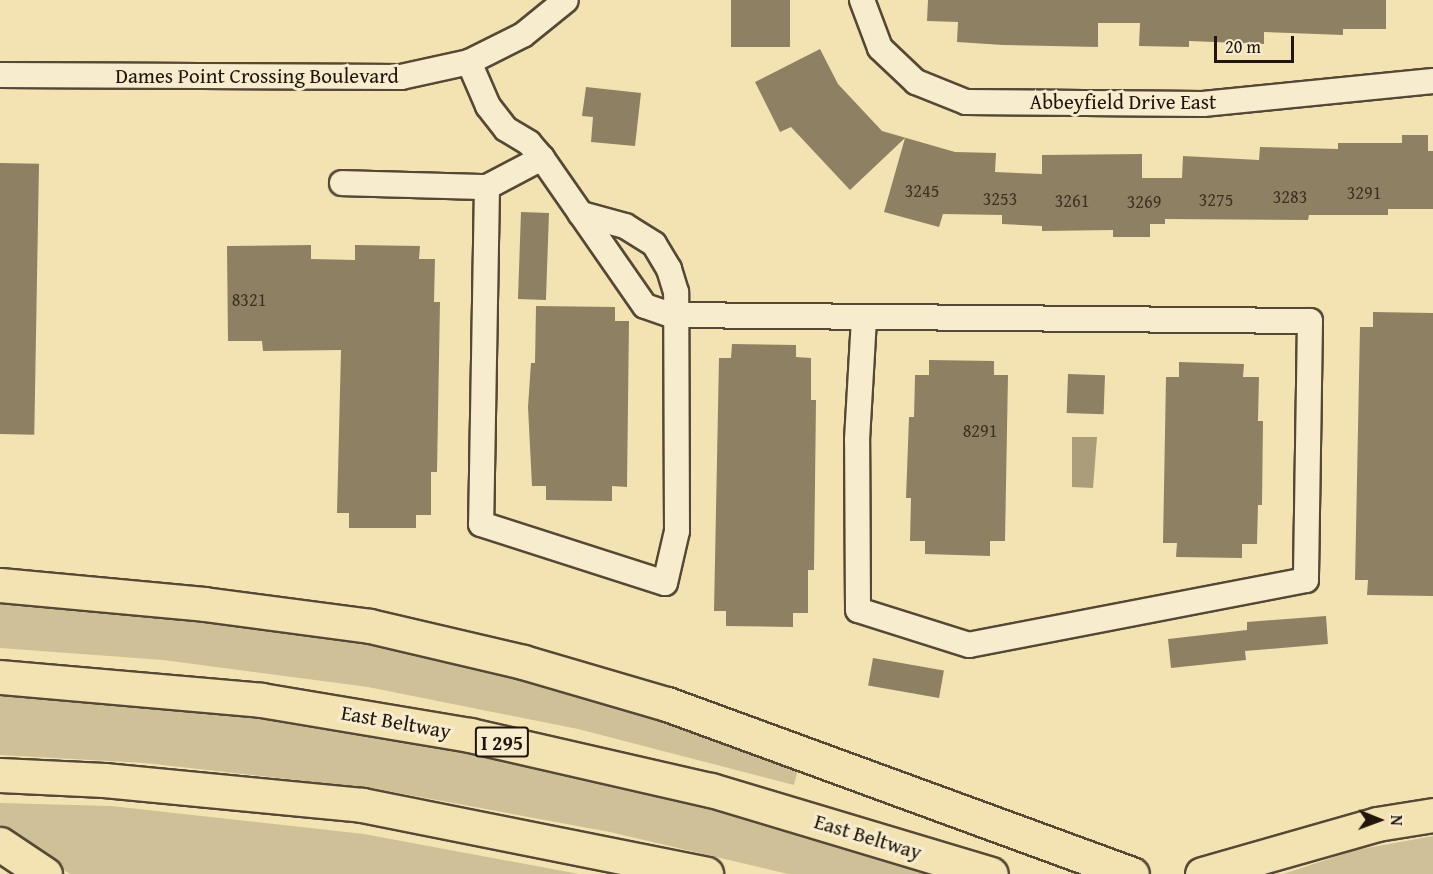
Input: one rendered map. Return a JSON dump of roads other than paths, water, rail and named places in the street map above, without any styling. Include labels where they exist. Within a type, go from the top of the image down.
[{"type":"highway","points":[[0,585],[204,604],[370,626],[523,662],[678,708],[1132,874]]},
{"type":"highway","name":"East Beltway","points":[[0,677],[261,700],[470,735],[711,790],[991,874]]},
{"type":"highway","points":[[0,775],[104,780],[362,806],[706,874]]},
{"type":"highway","points":[[1202,874],[1377,824],[1433,815]]},
{"type":"highway","points":[[0,844],[45,874]]},
{"type":"street","name":"Dames Point Crossing Boulevard","points":[[0,75],[339,79],[401,76],[470,62],[523,35],[566,0]]},
{"type":"street","name":"Abbeyfield Drive East","points":[[862,0],[880,48],[916,82],[966,102],[1203,104],[1433,81]]},
{"type":"street","points":[[470,62],[488,106],[506,129],[529,143],[542,158],[645,306],[677,315],[1310,321],[1306,580],[969,645],[858,610],[857,440],[864,317]]},
{"type":"street","points":[[342,183],[487,188],[542,158]]},
{"type":"street","points":[[487,188],[482,524],[665,583],[676,531],[677,315],[669,269],[654,244],[625,226],[581,214]]}]
